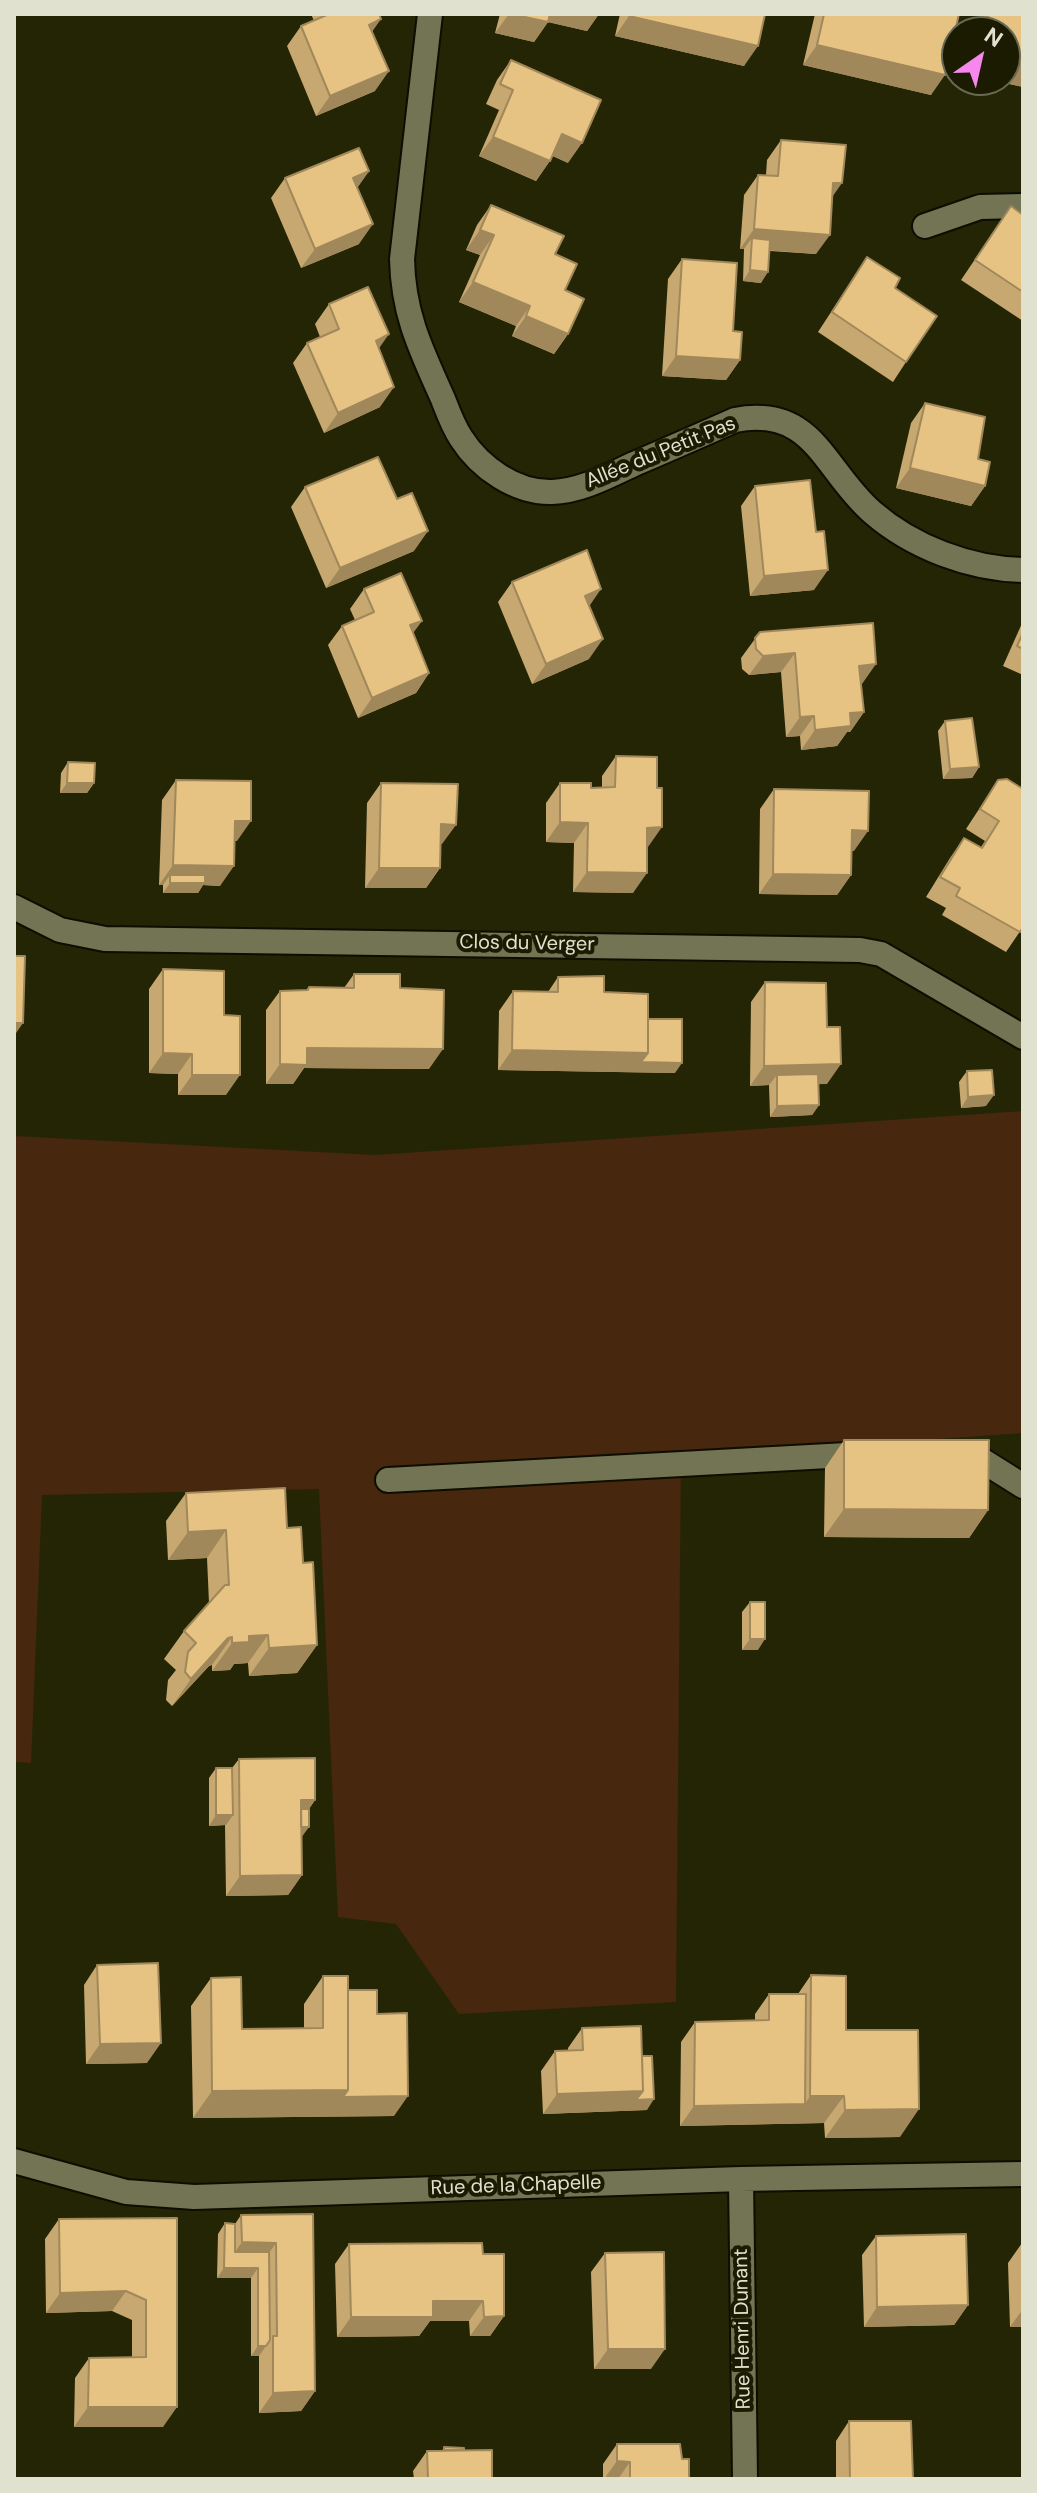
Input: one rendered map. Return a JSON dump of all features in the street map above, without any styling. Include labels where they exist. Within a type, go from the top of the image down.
[{"type":"street","name":"Allée du Petit Pas","points":[[430,14],[402,259],[402,283],[410,325],[418,345],[459,436],[482,463],[516,484],[553,492],[592,483],[735,420],[775,418],[791,424],[805,435],[870,510],[911,539],[989,567],[1023,570]]},
{"type":"street","points":[[925,226],[980,207],[1023,206]]},
{"type":"street","name":"Clos du Verger","points":[[14,907],[60,930],[105,939],[860,950],[881,954],[1023,1037]]},
{"type":"street","points":[[943,1450],[980,1459],[1023,1486]]},
{"type":"street","points":[[388,1480],[895,1452]]},
{"type":"street","name":"Rue de la Chapelle","points":[[14,2161],[126,2192],[194,2197],[741,2179],[1023,2174]]},
{"type":"street","name":"Rue Henri Dunant","points":[[741,2179],[745,2479]]},
{"type":"shaded area","points":[[1023,1111],[1023,1433],[681,1457],[676,2002],[459,2014],[396,1924],[338,1917],[319,1489],[42,1495],[31,1763],[14,1762],[14,1136],[375,1155]]},
{"type":"building","points":[[329,14],[379,14],[381,19],[369,25],[389,71],[330,96],[301,26]]},
{"type":"building","points":[[511,14],[550,14],[548,22]]},
{"type":"building","points":[[629,14],[765,14],[758,46]]},
{"type":"building","points":[[824,14],[959,14],[941,16],[941,74],[817,45]]},
{"type":"building","points":[[1023,14],[1023,64],[1021,16],[989,16]]},
{"type":"building","points":[[511,60],[601,100],[582,143],[562,134],[550,161],[493,137],[513,90],[500,84]]},
{"type":"building","points":[[781,140],[846,145],[842,183],[833,183],[830,235],[754,229],[758,175],[778,176]]},
{"type":"building","points":[[359,148],[369,171],[353,178],[373,224],[315,249],[285,178]]},
{"type":"building","points":[[491,205],[564,236],[555,254],[577,264],[565,290],[584,299],[568,334],[526,316],[530,306],[473,282],[494,235],[480,230]]},
{"type":"building","points":[[1011,206],[1023,215],[1023,292],[975,260]]},
{"type":"building","points":[[752,238],[770,240],[768,272],[750,270]]},
{"type":"building","points":[[867,257],[900,278],[895,288],[937,316],[906,362],[832,312]]},
{"type":"building","points":[[682,259],[737,263],[733,331],[742,332],[740,360],[676,356]]},
{"type":"building","points":[[368,287],[389,334],[376,341],[394,387],[338,413],[307,343],[339,329],[329,304]]},
{"type":"building","points":[[925,403],[985,417],[978,459],[990,462],[985,486],[910,468]]},
{"type":"building","points":[[378,457],[397,499],[412,493],[428,531],[340,568],[305,487]]},
{"type":"building","points":[[810,480],[816,532],[824,531],[828,570],[764,576],[755,486]]},
{"type":"building","points":[[587,550],[601,589],[585,596],[603,639],[546,664],[512,582]]},
{"type":"building","points":[[401,573],[422,621],[410,625],[429,673],[372,698],[342,626],[374,612],[364,589]]},
{"type":"building","points":[[873,623],[876,664],[859,666],[864,712],[850,713],[851,726],[815,730],[814,716],[800,717],[795,653],[763,656],[756,649],[755,638],[760,632]]},
{"type":"building","points":[[1023,633],[1023,649],[1017,646]]},
{"type":"building","points":[[972,718],[979,767],[950,769],[945,721]]},
{"type":"building","points":[[616,756],[657,757],[657,788],[662,788],[662,827],[647,828],[647,873],[587,872],[588,823],[560,822],[560,783],[591,783],[591,788],[615,787]]},
{"type":"building","points":[[68,762],[95,763],[94,783],[67,783]]},
{"type":"building","points":[[1007,779],[1023,789],[1023,927],[1020,932],[956,896],[960,888],[940,877],[964,838],[982,848],[999,821],[980,809],[998,780]]},
{"type":"building","points":[[176,780],[251,781],[251,821],[235,821],[234,866],[173,865]]},
{"type":"building","points":[[381,783],[458,784],[456,825],[441,824],[440,868],[379,868]]},
{"type":"building","points":[[774,789],[869,791],[868,831],[852,830],[851,875],[773,874]]},
{"type":"building","points":[[170,875],[205,875],[205,883],[170,883]]},
{"type":"building","points":[[14,956],[25,956],[23,1023],[14,1023]]},
{"type":"building","points":[[163,969],[224,971],[224,1015],[240,1016],[240,1075],[192,1075],[192,1054],[163,1053]]},
{"type":"building","points":[[354,974],[400,974],[400,988],[444,990],[443,1049],[307,1048],[307,1065],[280,1064],[280,991],[308,990],[309,987],[354,988]]},
{"type":"building","points":[[604,976],[604,992],[648,994],[648,1053],[512,1050],[513,991],[558,992],[558,977]]},
{"type":"building","points":[[765,982],[826,983],[827,1027],[840,1027],[841,1064],[764,1066]]},
{"type":"building","points":[[648,1019],[682,1019],[682,1063],[641,1062],[648,1053]]},
{"type":"building","points":[[992,1070],[994,1095],[968,1097],[967,1071]]},
{"type":"building","points":[[818,1074],[819,1105],[777,1106],[777,1075]]},
{"type":"building","points":[[844,1440],[989,1440],[988,1510],[844,1509]]},
{"type":"building","points":[[285,1488],[287,1528],[301,1527],[303,1563],[313,1562],[317,1645],[269,1648],[268,1635],[249,1636],[249,1642],[232,1643],[232,1637],[228,1638],[191,1679],[185,1672],[188,1652],[196,1643],[184,1631],[225,1585],[229,1585],[226,1530],[188,1532],[186,1493]]},
{"type":"building","points":[[750,1602],[765,1602],[765,1639],[750,1639]]},
{"type":"building","points":[[315,1758],[315,1800],[301,1800],[302,1875],[240,1876],[239,1759]]},
{"type":"building","points":[[216,1768],[232,1768],[233,1815],[216,1815]]},
{"type":"building","points":[[301,1809],[309,1809],[309,1827],[301,1827]]},
{"type":"building","points":[[158,1963],[161,2043],[100,2044],[97,1965]]},
{"type":"building","points":[[811,1975],[846,1976],[846,2030],[918,2030],[919,2109],[845,2110],[844,2096],[810,2096]]},
{"type":"building","points":[[323,1976],[348,1976],[348,2090],[212,2091],[211,1978],[241,1977],[242,2029],[323,2028]]},
{"type":"building","points":[[348,1990],[377,1990],[377,2014],[407,2013],[408,2096],[343,2097],[348,2090]]},
{"type":"building","points":[[769,1994],[806,1994],[805,2104],[694,2106],[695,2022],[769,2020]]},
{"type":"building","points":[[641,2026],[643,2091],[557,2094],[555,2051],[583,2050],[582,2028]]},
{"type":"building","points":[[642,2056],[652,2056],[654,2099],[636,2100],[643,2091]]},
{"type":"building","points":[[313,2214],[315,2391],[273,2393],[273,2336],[277,2336],[276,2243],[242,2242],[241,2215]]},
{"type":"building","points":[[177,2218],[177,2407],[88,2407],[89,2358],[146,2357],[146,2300],[126,2291],[60,2293],[59,2219]]},
{"type":"building","points":[[225,2223],[235,2224],[235,2252],[269,2252],[270,2340],[266,2346],[258,2346],[258,2268],[224,2268]]},
{"type":"building","points":[[966,2234],[968,2305],[877,2307],[876,2236]]},
{"type":"building","points":[[482,2243],[483,2254],[504,2254],[504,2316],[484,2317],[483,2301],[433,2301],[433,2317],[351,2317],[349,2244]]},
{"type":"building","points":[[664,2252],[665,2349],[608,2349],[605,2253]]},
{"type":"building","points":[[849,2421],[911,2421],[913,2479],[850,2479]]},
{"type":"building","points":[[617,2444],[680,2444],[682,2459],[689,2459],[689,2479],[630,2479],[630,2462],[617,2461]]},
{"type":"building","points":[[444,2447],[464,2448],[464,2450],[444,2450]]},
{"type":"building","points":[[492,2450],[492,2479],[428,2479],[427,2451]]}]
